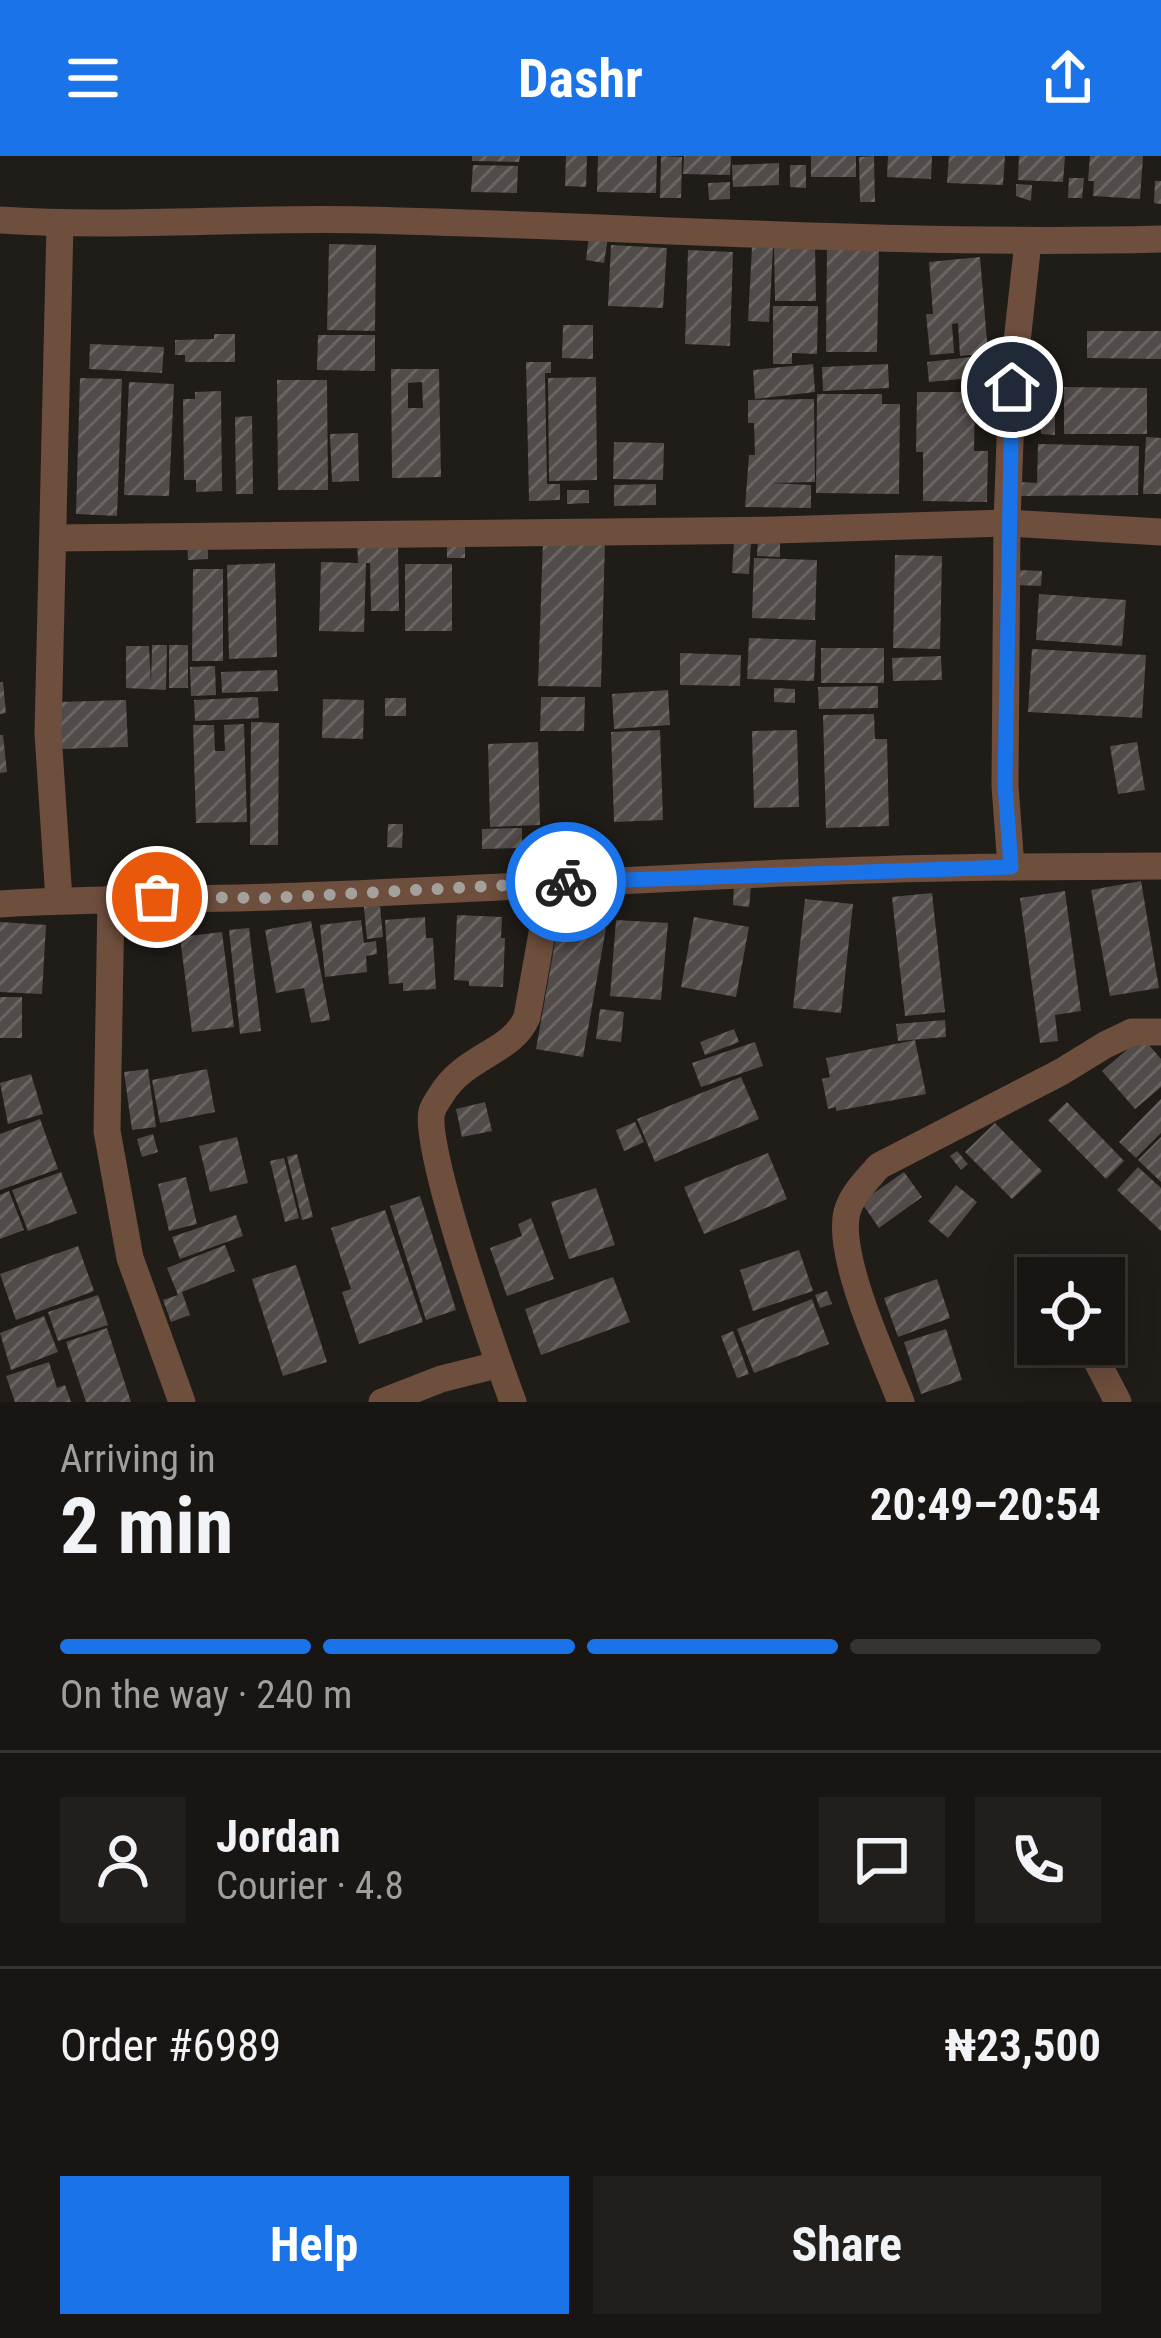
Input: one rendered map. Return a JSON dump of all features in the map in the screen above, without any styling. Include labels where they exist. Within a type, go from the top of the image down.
[{"type":"street","points":[[0,220],[60,224],[358,220],[1028,242],[1161,239]]},
{"type":"street","points":[[59,900],[48,733],[60,224]]},
{"type":"street","points":[[1011,867],[1005,785],[1007,523],[1012,387],[1028,242]]},
{"type":"street","points":[[55,538],[1007,523],[1161,532]]},
{"type":"street","points":[[0,904],[270,898],[1011,867],[1161,866]]},
{"type":"street","points":[[513,1402],[464,1256],[434,1142],[431,1112],[467,1064],[521,1031],[551,883]]},
{"type":"street","points":[[111,898],[107,1131],[130,1258],[182,1402]]},
{"type":"street","points":[[901,1402],[856,1285],[847,1214],[860,1188],[879,1166],[1105,1045],[1132,1032],[1161,1032]]},
{"type":"street","points":[[382,1402],[441,1379],[497,1365]]},
{"type":"street","points":[[1099,1365],[1118,1402]]},
{"type":"building","points":[[472,156],[520,156],[519,162],[472,161]]},
{"type":"building","points":[[566,156],[587,156],[586,187],[565,186]]},
{"type":"building","points":[[598,156],[657,156],[656,193],[597,192]]},
{"type":"building","points":[[661,156],[682,157],[681,198],[660,198]]},
{"type":"building","points":[[684,156],[731,156],[730,175],[683,174]]},
{"type":"building","points":[[811,156],[856,156],[856,177],[811,177]]},
{"type":"building","points":[[874,156],[875,202],[860,202],[859,157]]},
{"type":"building","points":[[888,156],[932,156],[931,179],[887,177]]},
{"type":"building","points":[[949,156],[1005,156],[1003,185],[947,183]]},
{"type":"building","points":[[1019,156],[1065,156],[1063,182],[1018,180]]},
{"type":"building","points":[[1090,156],[1143,156],[1140,199],[1093,196],[1094,181],[1088,181]]},
{"type":"building","points":[[779,163],[779,185],[733,187],[732,165]]},
{"type":"building","points":[[473,165],[518,166],[517,193],[471,192]]},
{"type":"building","points":[[790,165],[806,165],[806,188],[790,187]]},
{"type":"building","points":[[1069,178],[1084,178],[1082,198],[1068,198]]},
{"type":"building","points":[[1155,181],[1161,181],[1161,204],[1154,203]]},
{"type":"building","points":[[730,182],[730,199],[709,200],[708,183]]},
{"type":"building","points":[[1016,184],[1032,185],[1031,201],[1016,196]]},
{"type":"building","points":[[589,235],[608,237],[604,263],[586,260]]},
{"type":"building","points":[[329,244],[376,245],[375,331],[327,330]]},
{"type":"building","points":[[815,244],[816,301],[775,301],[774,245]]},
{"type":"building","points":[[611,245],[667,248],[663,308],[608,306]]},
{"type":"building","points":[[827,245],[879,249],[877,352],[826,352]]},
{"type":"building","points":[[752,247],[773,248],[769,322],[748,321]]},
{"type":"building","points":[[688,250],[733,252],[730,346],[685,344]]},
{"type":"building","points":[[980,257],[988,353],[960,356],[958,323],[952,324],[954,353],[930,355],[929,262]]},
{"type":"building","points":[[773,306],[818,306],[817,354],[792,353],[792,364],[773,364]]},
{"type":"building","points":[[563,325],[593,325],[593,359],[562,358]]},
{"type":"building","points":[[1087,331],[1161,331],[1161,359],[1087,358]]},
{"type":"building","points":[[214,334],[235,334],[235,362],[185,362],[185,355],[175,355],[175,340],[214,339]]},
{"type":"building","points":[[318,335],[375,335],[375,371],[317,370]]},
{"type":"building","points":[[90,344],[164,347],[162,373],[89,369]]},
{"type":"building","points":[[989,355],[991,376],[929,382],[927,362]]},
{"type":"building","points":[[526,362],[551,362],[551,373],[545,373],[547,484],[560,484],[560,500],[529,501]]},
{"type":"building","points":[[813,364],[815,392],[755,399],[753,370]]},
{"type":"building","points":[[888,364],[889,388],[823,391],[822,367]]},
{"type":"building","points":[[391,369],[439,369],[441,477],[392,478]],"holes":[[[422,382],[423,408],[408,408],[408,383]]]},
{"type":"building","points":[[596,377],[597,480],[549,481],[548,378]]},
{"type":"building","points":[[80,378],[122,379],[117,516],[76,514]]},
{"type":"building","points":[[1035,379],[1055,379],[1055,435],[1041,434]]},
{"type":"building","points":[[277,380],[327,380],[328,490],[278,490]]},
{"type":"building","points":[[129,382],[174,384],[169,496],[124,495]]},
{"type":"building","points":[[1064,387],[1147,388],[1147,434],[1064,434]]},
{"type":"building","points":[[221,391],[222,491],[196,492],[196,480],[184,480],[183,399],[195,399],[195,392]]},
{"type":"building","points":[[917,392],[975,392],[974,451],[988,451],[987,502],[923,501],[923,452],[916,452]]},
{"type":"building","points":[[817,394],[882,394],[882,404],[900,404],[899,494],[816,493]]},
{"type":"building","points":[[814,399],[815,482],[771,483],[811,485],[811,508],[745,507],[749,455],[755,455],[748,400]]},
{"type":"building","points":[[252,416],[253,494],[236,494],[235,417]]},
{"type":"building","points":[[358,433],[359,481],[332,482],[330,434]]},
{"type":"building","points":[[1146,437],[1161,438],[1161,494],[1143,494]]},
{"type":"building","points":[[614,442],[664,443],[663,480],[613,479]]},
{"type":"building","points":[[1038,444],[1139,446],[1138,495],[1019,496],[1020,482],[1037,483]]},
{"type":"building","points":[[656,484],[656,505],[614,506],[614,485]]},
{"type":"building","points":[[567,490],[589,490],[589,503],[567,504]]},
{"type":"building","points":[[447,535],[465,535],[465,558],[447,558]]},
{"type":"building","points":[[357,538],[398,546],[399,611],[371,611],[370,563],[366,563],[364,632],[319,631],[321,562],[358,563]]},
{"type":"building","points":[[758,538],[780,538],[780,557],[757,556]]},
{"type":"building","points":[[543,539],[605,541],[601,687],[538,686]]},
{"type":"building","points":[[187,542],[208,542],[208,559],[188,560]]},
{"type":"building","points":[[734,542],[751,542],[749,574],[732,573]]},
{"type":"building","points":[[895,555],[942,556],[940,649],[893,648]]},
{"type":"building","points":[[754,558],[817,560],[815,620],[752,618]]},
{"type":"building","points":[[275,563],[277,657],[229,659],[227,565]]},
{"type":"building","points":[[405,564],[452,564],[452,631],[405,631]]},
{"type":"building","points":[[193,569],[223,569],[223,661],[192,661]]},
{"type":"building","points":[[1017,570],[1042,571],[1041,586],[1016,585]]},
{"type":"building","points":[[1039,594],[1126,600],[1122,646],[1036,640]]},
{"type":"building","points":[[749,638],[816,640],[814,681],[747,679]]},
{"type":"building","points":[[152,645],[167,645],[166,690],[126,688],[126,646],[149,646],[151,684]]},
{"type":"building","points":[[169,645],[188,645],[188,688],[169,688]]},
{"type":"building","points":[[821,648],[884,648],[884,683],[821,683]]},
{"type":"building","points":[[1032,649],[1146,655],[1142,718],[1028,712]]},
{"type":"building","points":[[680,653],[741,655],[740,686],[680,685]]},
{"type":"building","points":[[941,656],[942,680],[893,681],[892,658]]},
{"type":"building","points":[[215,666],[216,695],[191,696],[190,667]]},
{"type":"building","points":[[277,670],[278,691],[222,693],[221,672]]},
{"type":"building","points":[[0,682],[6,713],[0,714]]},
{"type":"building","points":[[878,686],[878,708],[819,709],[818,687]]},
{"type":"building","points":[[774,688],[795,689],[795,703],[774,702]]},
{"type":"building","points":[[668,690],[670,725],[614,729],[612,694]]},
{"type":"building","points":[[258,697],[259,718],[195,721],[194,700]]},
{"type":"building","points":[[541,697],[585,697],[584,731],[540,731]]},
{"type":"building","points":[[385,698],[406,698],[406,716],[385,716]]},
{"type":"building","points":[[323,699],[364,700],[363,739],[322,738]]},
{"type":"building","points":[[126,700],[128,747],[61,749],[59,702]]},
{"type":"building","points":[[874,714],[875,739],[887,739],[889,826],[826,828],[823,715]]},
{"type":"building","points":[[251,722],[279,723],[278,845],[250,845]]},
{"type":"building","points":[[244,724],[247,822],[196,823],[193,725],[214,725],[215,751],[225,751],[224,725]]},
{"type":"building","points":[[660,730],[663,820],[614,822],[611,732]]},
{"type":"building","points":[[797,730],[799,807],[754,808],[752,731]]},
{"type":"building","points":[[0,735],[7,772],[0,773]]},
{"type":"building","points":[[538,742],[540,825],[490,827],[488,744]]},
{"type":"building","points":[[1137,742],[1145,790],[1118,794],[1110,746]]},
{"type":"building","points":[[388,824],[403,824],[402,848],[387,847]]},
{"type":"building","points":[[522,828],[522,848],[482,849],[482,829]]},
{"type":"building","points":[[1141,881],[1159,988],[1110,996],[1091,890]]},
{"type":"building","points":[[734,885],[751,886],[749,907],[733,905]]},
{"type":"building","points":[[1065,891],[1081,1011],[1055,1015],[1058,1041],[1040,1043],[1020,898]]},
{"type":"building","points":[[932,893],[945,1012],[905,1016],[892,897]]},
{"type":"building","points":[[379,896],[383,937],[367,939],[363,898]]},
{"type":"building","points":[[805,899],[853,904],[841,1013],[793,1008]]},
{"type":"building","points":[[457,915],[502,917],[503,987],[469,986],[469,981],[454,980]]},
{"type":"building","points":[[425,917],[426,938],[433,938],[436,989],[403,991],[403,983],[389,984],[385,920]]},
{"type":"building","points":[[694,917],[749,927],[736,997],[681,987]]},
{"type":"building","points":[[361,920],[364,943],[376,941],[377,954],[366,956],[367,972],[325,977],[320,925]]},
{"type":"building","points":[[559,920],[606,928],[583,1057],[536,1049]]},
{"type":"building","points":[[616,920],[668,923],[661,1000],[610,996]]},
{"type":"building","points":[[311,921],[330,1020],[311,1023],[304,988],[276,993],[265,930]]},
{"type":"building","points":[[0,922],[46,925],[42,994],[0,992]]},
{"type":"building","points":[[249,928],[261,1031],[240,1034],[229,930]]},
{"type":"building","points":[[222,932],[234,1027],[192,1032],[180,937]]},
{"type":"building","points":[[0,997],[22,997],[22,1038],[0,1038]]},
{"type":"building","points":[[600,1009],[624,1012],[621,1042],[596,1039]]},
{"type":"building","points":[[945,1020],[946,1037],[898,1041],[896,1024]]},
{"type":"building","points":[[734,1029],[739,1042],[705,1055],[700,1042]]},
{"type":"building","points":[[1142,1037],[1161,1059],[1161,1087],[1135,1109],[1102,1071]]},
{"type":"building","points":[[915,1040],[926,1094],[828,1109],[822,1079],[830,1077],[826,1058]]},
{"type":"building","points":[[755,1042],[763,1066],[701,1087],[692,1063]]},
{"type":"building","points":[[148,1069],[156,1127],[132,1130],[124,1072]]},
{"type":"building","points":[[207,1069],[215,1112],[160,1123],[152,1080]]},
{"type":"building","points":[[31,1074],[43,1114],[8,1124],[0,1083]]},
{"type":"building","points":[[741,1077],[759,1119],[655,1162],[637,1119]]},
{"type":"building","points":[[1161,1099],[1161,1133],[1136,1158],[1119,1142]]},
{"type":"building","points":[[485,1102],[492,1131],[462,1137],[456,1109]]},
{"type":"building","points":[[1067,1102],[1124,1161],[1106,1179],[1048,1120]]},
{"type":"building","points":[[40,1119],[58,1169],[0,1190],[0,1134]]},
{"type":"building","points":[[635,1122],[644,1142],[624,1151],[616,1130]]},
{"type":"building","points":[[995,1123],[1042,1171],[1012,1199],[965,1152]]},
{"type":"building","points":[[153,1134],[158,1152],[142,1157],[137,1139]]},
{"type":"building","points":[[237,1137],[248,1183],[210,1192],[199,1146]]},
{"type":"building","points":[[1161,1137],[1161,1182],[1138,1160]]},
{"type":"building","points":[[957,1151],[968,1164],[961,1170],[950,1156]]},
{"type":"building","points":[[768,1153],[787,1199],[704,1234],[684,1187]]},
{"type":"building","points":[[297,1154],[313,1217],[302,1220],[287,1157]]},
{"type":"building","points":[[284,1158],[299,1218],[285,1222],[270,1161]]},
{"type":"building","points":[[1138,1167],[1161,1188],[1161,1231],[1117,1190]]},
{"type":"building","points":[[61,1172],[77,1213],[28,1231],[12,1190]]},
{"type":"building","points":[[904,1172],[922,1197],[879,1228],[861,1202]]},
{"type":"building","points":[[186,1177],[197,1224],[169,1231],[158,1184]]},
{"type":"building","points":[[956,1185],[977,1202],[948,1238],[928,1221]]},
{"type":"building","points":[[596,1188],[615,1245],[569,1259],[551,1202]]},
{"type":"building","points":[[9,1191],[24,1230],[0,1239],[0,1195]]},
{"type":"building","points":[[420,1196],[456,1310],[426,1320],[390,1206]]},
{"type":"building","points":[[385,1210],[423,1322],[359,1344],[342,1292],[351,1289],[331,1228]]},
{"type":"building","points":[[236,1215],[243,1236],[180,1259],[172,1237]]},
{"type":"building","points":[[531,1218],[554,1279],[507,1296],[490,1248],[522,1236],[518,1224]]},
{"type":"building","points":[[225,1245],[235,1271],[182,1292],[190,1315],[171,1322],[163,1300],[178,1295],[167,1268]]},
{"type":"building","points":[[78,1246],[94,1291],[16,1320],[0,1274]]},
{"type":"building","points":[[799,1250],[813,1291],[753,1311],[740,1270]]},
{"type":"building","points":[[296,1265],[327,1362],[283,1376],[252,1279]]},
{"type":"building","points":[[613,1277],[630,1322],[541,1355],[525,1309]]},
{"type":"building","points":[[937,1279],[950,1318],[898,1337],[884,1298]]},
{"type":"building","points":[[827,1291],[832,1304],[820,1308],[815,1295]]},
{"type":"building","points":[[98,1295],[108,1325],[58,1341],[48,1312]]},
{"type":"building","points":[[812,1299],[829,1344],[754,1373],[737,1329]]},
{"type":"building","points":[[44,1316],[58,1352],[11,1370],[0,1333]]},
{"type":"building","points":[[107,1328],[131,1402],[86,1402],[66,1342]]},
{"type":"building","points":[[946,1329],[962,1380],[921,1394],[904,1342]]},
{"type":"building","points":[[733,1331],[749,1374],[737,1378],[721,1336]]},
{"type":"building","points":[[49,1362],[57,1388],[65,1385],[71,1402],[15,1402],[6,1376]]},
{"type":"way so far","points":[[157,897],[270,898],[566,882]]},
{"type":"route","points":[[566,882],[1011,867],[1005,785],[1012,387]]}]
